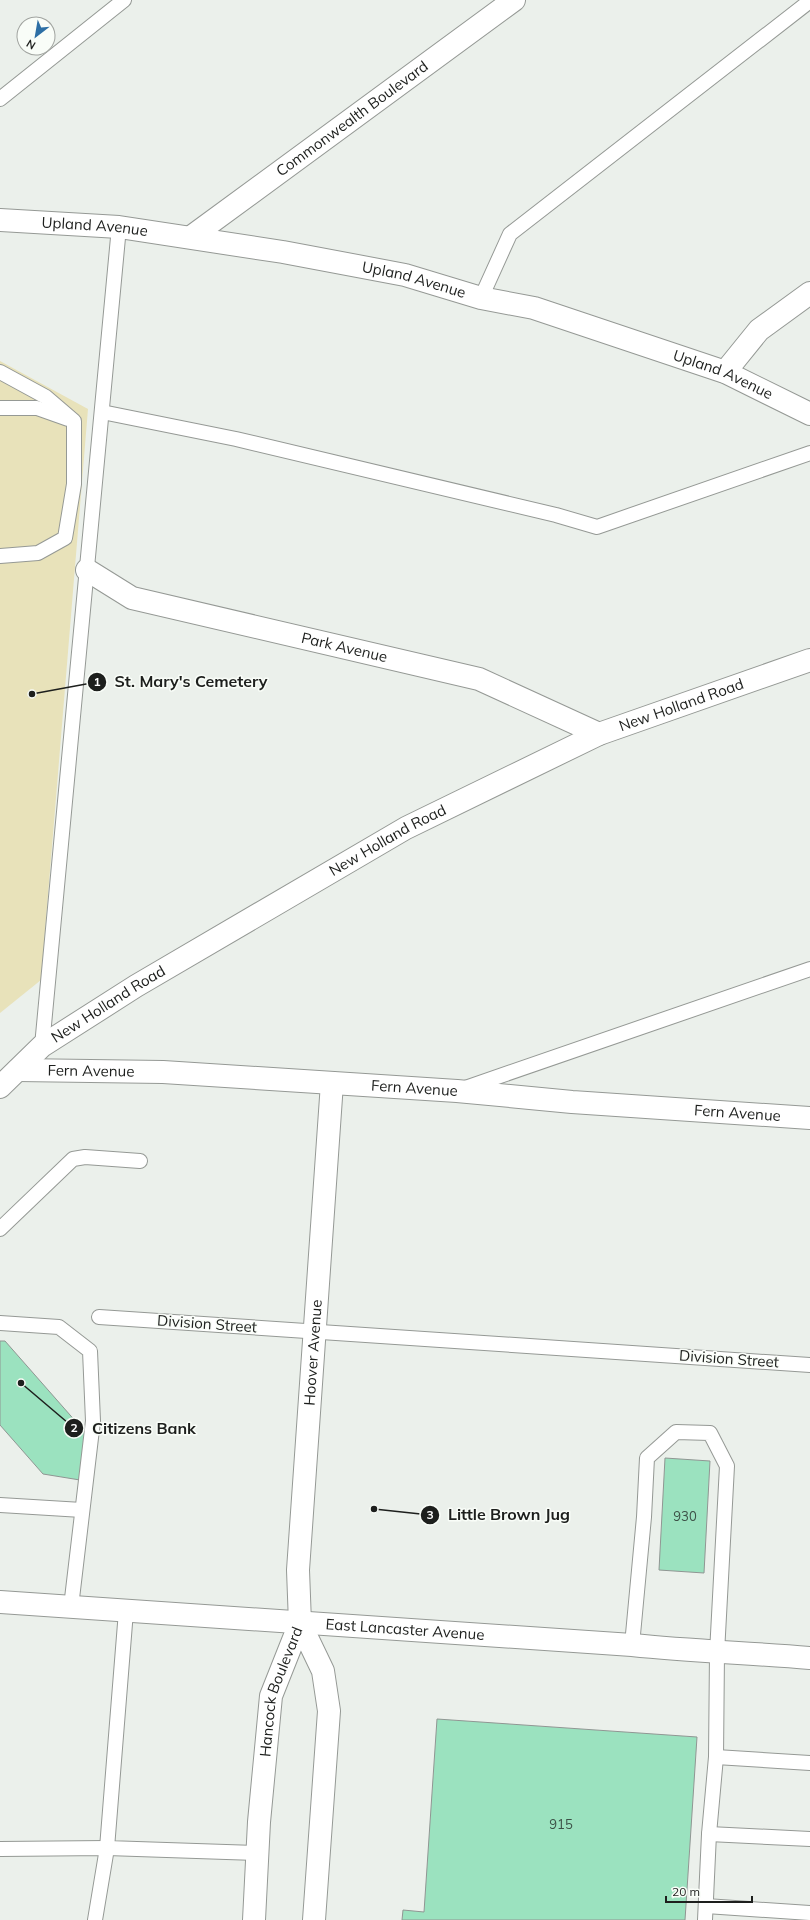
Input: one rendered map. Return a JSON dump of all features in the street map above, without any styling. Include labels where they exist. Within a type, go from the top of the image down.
[{"type":"street","name":"Commonwealth Boulevard","points":[[191,237],[514,0]]},
{"type":"street","name":"Upland Avenue","points":[[0,220],[119,227],[191,237],[404,275],[481,298],[534,308],[724,372],[810,414]]},
{"type":"street","points":[[724,372],[759,330],[810,293]]},
{"type":"street","name":"Park Avenue","points":[[87,570],[132,598],[479,679],[599,734]]},
{"type":"street","name":"New Holland Road","points":[[0,1087],[42,1046],[136,986],[406,828],[599,734],[810,660]]},
{"type":"street","name":"Fern Avenue","points":[[18,1070],[163,1072],[457,1091],[572,1102],[810,1118]]},
{"type":"street","name":"Hoover Avenue","points":[[300,1623],[298,1570],[332,1083]]},
{"type":"street","name":"East Lancaster Avenue","points":[[0,1602],[717,1653],[741,1653],[810,1658]]},
{"type":"street","name":"Hancock Boulevard","points":[[254,1920],[260,1815],[271,1696],[300,1623]]},
{"type":"street","name":"Hancock Boulevard","points":[[300,1623],[323,1671],[330,1711],[314,1920]]},
{"type":"lane","points":[[0,99],[124,0]]},
{"type":"lane","points":[[481,298],[510,234],[810,1]]},
{"type":"lane","points":[[42,1046],[119,227]]},
{"type":"lane","points":[[0,372],[46,396],[74,421],[74,484],[65,538],[38,553],[0,556]]},
{"type":"lane","points":[[0,408],[37,408],[74,421]]},
{"type":"lane","points":[[102,412],[236,439],[556,515],[597,527],[810,453]]},
{"type":"lane","points":[[457,1091],[810,969]]},
{"type":"lane","points":[[0,1229],[73,1159],[85,1157],[140,1161]]},
{"type":"lane","name":"Division Street","points":[[99,1317],[810,1365]]},
{"type":"lane","points":[[0,1323],[59,1327],[90,1351],[93,1421],[71,1607]]},
{"type":"lane","points":[[632,1646],[644,1517],[647,1458],[676,1432],[710,1433],[727,1466],[717,1653],[716,1757],[709,1834],[705,1913],[810,1913]]},
{"type":"lane","points":[[0,1505],[82,1510]]},
{"type":"lane","points":[[95,1920],[107,1848],[126,1611]]},
{"type":"lane","points":[[716,1757],[810,1763]]},
{"type":"lane","points":[[709,1834],[810,1839]]},
{"type":"lane","points":[[0,1849],[107,1848],[258,1853]]},
{"type":"shaded area","points":[[0,361],[88,409],[41,980],[0,1013]]},
{"type":"building","points":[[0,1341],[5,1341],[85,1432],[80,1480],[43,1474],[0,1425]]},
{"type":"building","points":[[665,1458],[710,1461],[704,1573],[659,1570]]},
{"type":"building","points":[[437,1719],[697,1737],[685,1920],[402,1920],[403,1910],[424,1912]]},
{"type":"place","name":"St. Mary's Cemetery","points":[[32,694]]},
{"type":"place","name":"Citizens Bank","points":[[21,1383]]},
{"type":"place","name":"Little Brown Jug","points":[[374,1509]]}]
